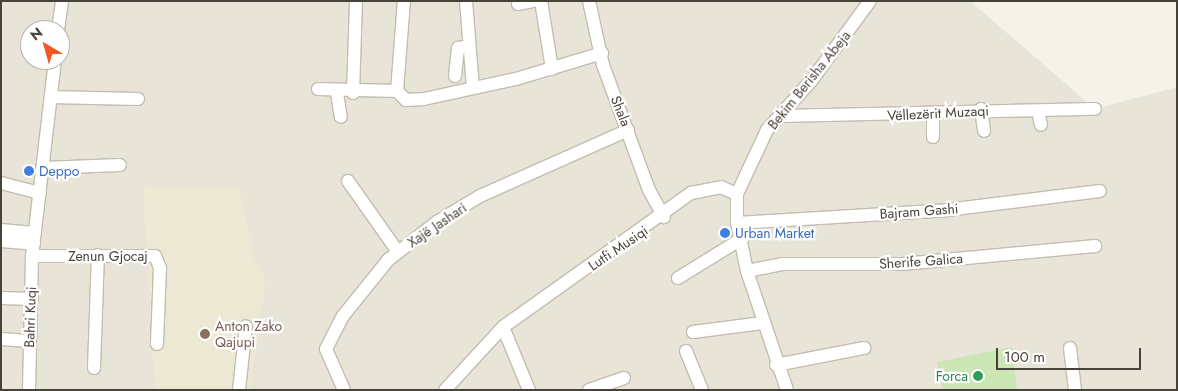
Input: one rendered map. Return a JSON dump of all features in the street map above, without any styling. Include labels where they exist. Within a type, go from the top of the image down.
[{"type":"street","points":[[59,20],[62,1]]},
{"type":"street","points":[[353,93],[356,1]]},
{"type":"street","points":[[397,91],[404,1]]},
{"type":"street","points":[[518,4],[534,1]]},
{"type":"street","points":[[541,1],[552,69]]},
{"type":"street","name":"Shala","points":[[588,1],[602,53],[649,190],[664,217]]},
{"type":"street","name":"Bekim Berisha Abeja","points":[[786,390],[762,323],[747,271],[743,238],[737,223],[737,194],[767,130],[781,116],[870,1]]},
{"type":"street","points":[[462,3],[473,88]]},
{"type":"street","points":[[455,76],[458,48],[468,46]]},
{"type":"street","points":[[318,89],[337,93],[397,91],[406,100],[473,88],[552,69],[602,53]]},
{"type":"street","name":"Bahri Kuqi","points":[[29,390],[29,341],[34,245],[54,70]]},
{"type":"street","points":[[337,93],[341,117]]},
{"type":"street","points":[[51,97],[138,99]]},
{"type":"street","points":[[981,109],[984,131]]},
{"type":"street","name":"Vëllezërit Muzaqi","points":[[781,116],[859,118],[981,109],[1038,111],[1095,109]]},
{"type":"street","points":[[1038,111],[1040,125]]},
{"type":"street","points":[[933,112],[933,137]]},
{"type":"street","name":"Xajë Jashari","points":[[344,390],[326,349],[343,316],[398,252],[480,196],[628,130]]},
{"type":"street","points":[[43,168],[120,165]]},
{"type":"street","points":[[348,181],[398,252]]},
{"type":"street","points":[[1,183],[40,193]]},
{"type":"street","name":"Lutfi Musiqi","points":[[445,390],[503,327],[664,217],[703,188],[721,187],[737,194]]},
{"type":"street","name":"Bajram Gashi","points":[[737,223],[947,210],[1100,191]]},
{"type":"street","points":[[1,230],[34,245]]},
{"type":"street","points":[[678,278],[743,238]]},
{"type":"street","points":[[1,242],[34,245]]},
{"type":"street","name":"Zenun Gjocaj","points":[[34,245],[98,255],[149,254],[158,260],[157,344]]},
{"type":"street","name":"Sherife Galica","points":[[747,271],[782,264],[902,264],[1095,246]]},
{"type":"street","points":[[94,368],[98,255]]},
{"type":"street","points":[[1,298],[32,299]]},
{"type":"street","points":[[693,332],[762,323]]},
{"type":"street","points":[[240,390],[246,326]]},
{"type":"street","points":[[503,327],[529,390]]},
{"type":"street","points":[[1,339],[29,341]]},
{"type":"street","points":[[776,365],[864,348]]},
{"type":"street","points":[[1070,348],[1076,390]]},
{"type":"street","points":[[686,351],[702,390]]},
{"type":"street","points":[[590,388],[624,378]]},
{"type":"shaded area","points":[[1,1],[970,1],[1095,109],[1177,87],[1177,390],[1,390]]},
{"type":"shaded area","name":"Anton Zako Qajupi","points":[[143,186],[239,187],[255,262],[266,279],[250,390],[155,390]]},
{"type":"green space","name":"Forca","points":[[1012,347],[1017,390],[943,390],[937,362]]},
{"type":"place","name":"Deppo","points":[[29,171]]},
{"type":"place","name":"Urban Market","points":[[725,233]]},
{"type":"place","name":"Anton Zako Qajupi","points":[[205,334]]},
{"type":"place","name":"Forca","points":[[978,376]]}]
